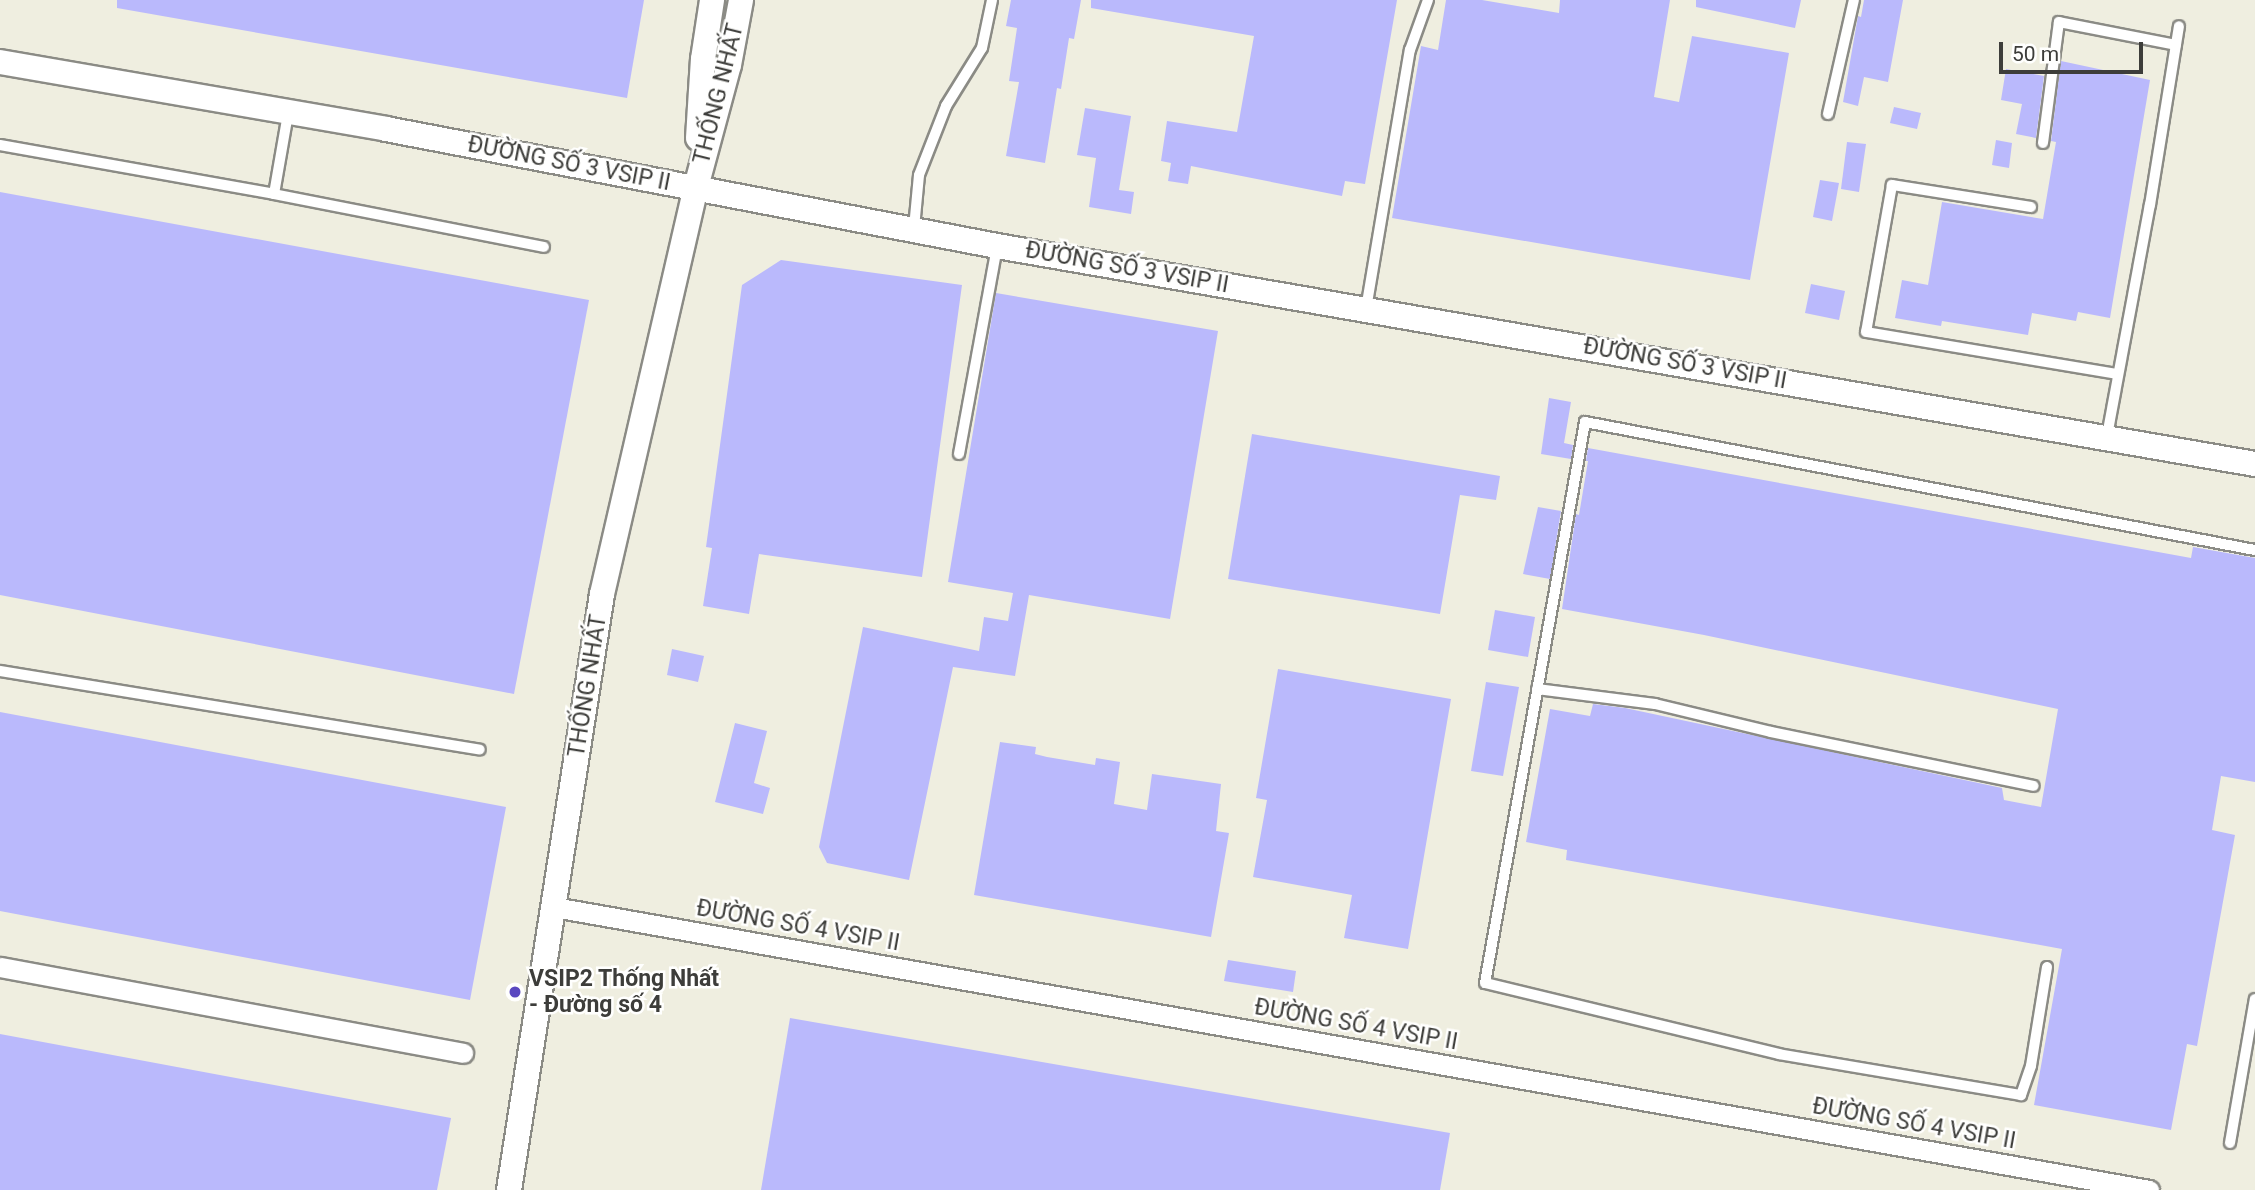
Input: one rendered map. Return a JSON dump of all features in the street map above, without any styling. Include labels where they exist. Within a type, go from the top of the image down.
[{"type":"street","name":"THỐNG NHẤT","points":[[695,187],[703,59],[712,0]]},
{"type":"street","name":"THỐNG NHẤT","points":[[509,1190],[603,594],[695,187],[729,65],[741,0]]},
{"type":"street","name":"ĐƯỜNG SỐ 3 VSIP II","points":[[0,62],[695,187],[997,246],[2255,464]]},
{"type":"street","name":"ĐƯỜNG SỐ 4 VSIP II","points":[[554,908],[2150,1190]]},
{"type":"street","points":[[0,967],[463,1054]]},
{"type":"lane","points":[[914,228],[919,175],[925,155],[946,106],[982,48],[992,0]]},
{"type":"lane","points":[[1366,309],[1410,51],[1428,0]]},
{"type":"lane","points":[[1828,114],[1854,0]]},
{"type":"lane","points":[[2043,143],[2059,22],[2176,45]]},
{"type":"lane","points":[[2107,437],[2179,26]]},
{"type":"lane","points":[[274,194],[288,112]]},
{"type":"lane","points":[[0,145],[274,194],[544,247]]},
{"type":"lane","points":[[2031,207],[1892,186],[1866,332],[2118,374]]},
{"type":"lane","points":[[959,454],[997,246]]},
{"type":"lane","points":[[2047,967],[2031,1066],[2021,1095],[1779,1054],[1485,983],[1585,422],[2255,550]]},
{"type":"lane","points":[[0,671],[480,750]]},
{"type":"lane","points":[[1537,689],[1655,704],[1771,732],[2034,786]]},
{"type":"lane","points":[[2230,1143],[2255,999]]},
{"type":"shaded area","points":[[0,0],[2255,0],[2255,1190],[0,1190]]},
{"type":"building","points":[[117,0],[644,0],[627,98],[117,8]]},
{"type":"building","points":[[1011,0],[1081,0],[1074,39],[1069,38],[1061,89],[1057,88],[1045,163],[1006,156],[1019,82],[1009,81],[1017,28],[1006,26]]},
{"type":"building","points":[[1091,0],[1397,0],[1365,184],[1345,181],[1342,196],[1191,166],[1188,184],[1168,181],[1171,163],[1161,161],[1167,121],[1237,132],[1254,36],[1091,8]]},
{"type":"building","points":[[1446,0],[1482,0],[1559,13],[1560,0],[1670,0],[1654,97],[1679,102],[1692,36],[1789,53],[1750,280],[1392,218],[1421,46],[1438,50]]},
{"type":"building","points":[[1696,0],[1801,0],[1795,28],[1696,7]]},
{"type":"building","points":[[1864,0],[1903,0],[1888,82],[1864,77],[1858,106],[1843,102],[1858,16],[1861,17]]},
{"type":"building","points":[[2061,61],[2150,80],[2110,318],[2078,312],[2076,321],[2032,313],[2028,335],[1942,321],[1941,326],[1895,318],[1902,280],[1928,285],[1942,202],[2043,219],[2056,142],[2051,141]]},
{"type":"building","points":[[2006,69],[2044,76],[2036,138],[2016,134],[2022,104],[2001,100]]},
{"type":"building","points":[[1894,107],[1921,113],[1917,129],[1890,123]]},
{"type":"building","points":[[1085,108],[1131,116],[1119,190],[1134,192],[1131,214],[1089,207],[1096,158],[1077,155]]},
{"type":"building","points":[[1996,140],[2012,143],[2009,168],[1992,165]]},
{"type":"building","points":[[1847,142],[1866,144],[1859,192],[1841,189]]},
{"type":"building","points":[[1820,180],[1839,183],[1832,221],[1813,217]]},
{"type":"building","points":[[0,192],[589,300],[514,694],[0,595]]},
{"type":"building","points":[[781,260],[962,285],[922,577],[759,554],[749,614],[703,606],[712,548],[706,547],[742,285]]},
{"type":"building","points":[[1811,284],[1845,291],[1839,320],[1805,313]]},
{"type":"building","points":[[996,293],[1218,331],[1170,619],[1029,595],[1015,676],[953,667],[909,880],[827,863],[819,847],[863,627],[979,651],[984,617],[1008,621],[1013,593],[948,582]]},
{"type":"building","points":[[1549,398],[1571,402],[1564,443],[1573,445],[1571,459],[1541,454]]},
{"type":"building","points":[[1252,434],[1500,476],[1496,500],[1460,495],[1440,614],[1228,579]]},
{"type":"building","points":[[1588,448],[2191,558],[2193,547],[2255,558],[2255,782],[2221,776],[2212,830],[2235,835],[2197,1046],[2187,1044],[2171,1130],[2034,1105],[2062,949],[1566,860],[1567,850],[1526,842],[1550,709],[1590,716],[1593,704],[1625,708],[2002,788],[2004,800],[2041,807],[2058,709],[1704,635],[1562,609]]},
{"type":"building","points":[[1538,507],[1561,511],[1550,579],[1523,574]]},
{"type":"building","points":[[1495,610],[1535,617],[1528,657],[1488,650]]},
{"type":"building","points":[[672,649],[704,656],[698,682],[667,675]]},
{"type":"building","points":[[1278,669],[1451,699],[1408,949],[1344,938],[1352,895],[1253,877],[1267,800],[1256,798]]},
{"type":"building","points":[[1486,682],[1519,687],[1503,776],[1471,771]]},
{"type":"building","points":[[0,712],[506,807],[470,1000],[0,911]]},
{"type":"building","points":[[735,723],[767,731],[754,783],[770,788],[763,814],[715,802]]},
{"type":"building","points":[[1000,742],[1036,747],[1035,754],[1095,765],[1096,758],[1120,762],[1114,804],[1147,810],[1152,774],[1221,784],[1216,831],[1229,833],[1211,937],[974,895]]},
{"type":"building","points":[[1228,960],[1296,971],[1293,992],[1224,981]]},
{"type":"building","points":[[790,1018],[1450,1133],[1440,1190],[761,1190]]},
{"type":"building","points":[[0,1034],[451,1118],[437,1190],[0,1190]]},
{"type":"place","name":"VSIP2 Thống Nhất - Đường số 4","points":[[515,992]]}]
